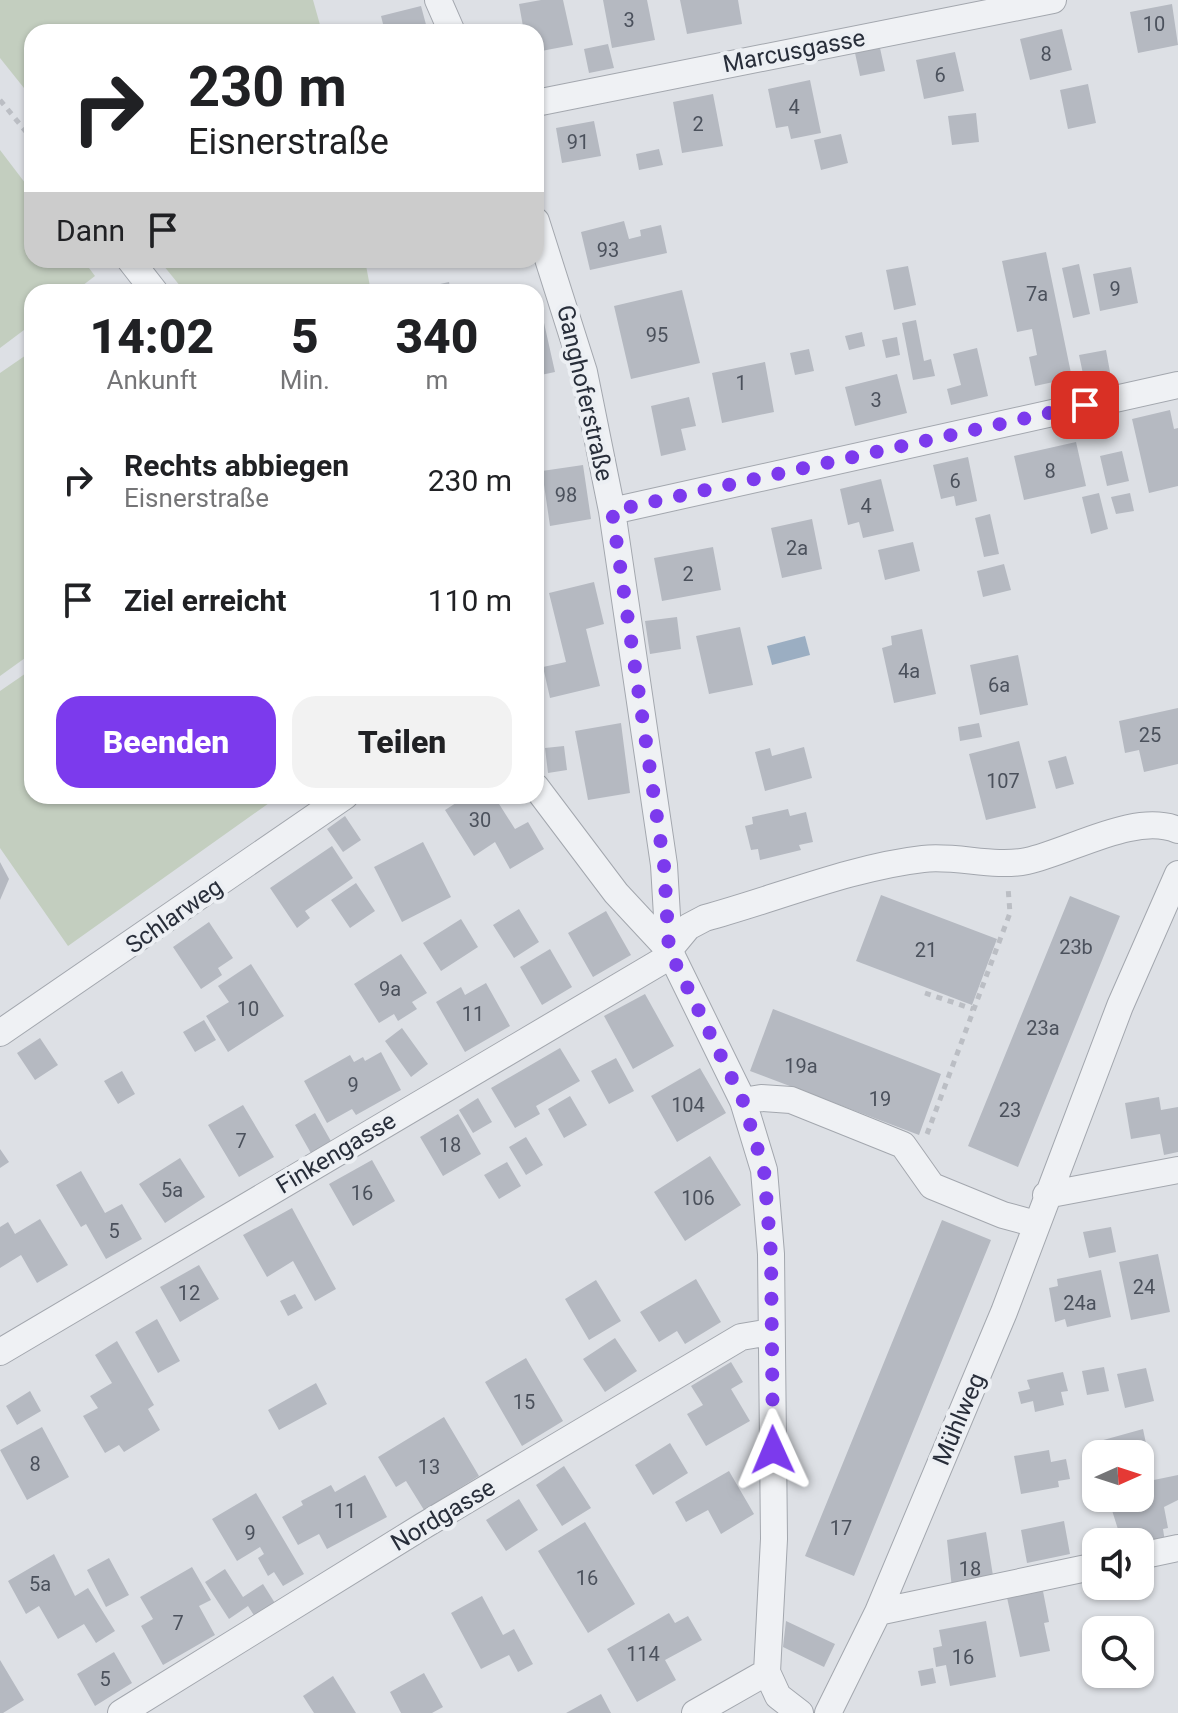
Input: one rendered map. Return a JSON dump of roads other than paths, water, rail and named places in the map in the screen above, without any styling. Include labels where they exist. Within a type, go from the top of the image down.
[{"type":"street","points":[[438,0],[448,24]]},
{"type":"street","name":"Marcusgasse","points":[[544,101],[1053,0]]},
{"type":"street","name":"Ganghoferstraße","points":[[544,246],[584,372],[612,511],[664,865],[670,952],[743,1101],[764,1170],[771,1254],[774,1539],[767,1672]]},
{"type":"street","points":[[136,268],[149,284]]},
{"type":"street","points":[[612,511],[1178,385]]},
{"type":"street","points":[[544,798],[616,893],[670,952],[688,927],[705,918],[888,866],[923,859],[1005,862],[1053,855],[1140,825],[1162,823],[1178,830]]},
{"type":"street","name":"Schlarweg","points":[[0,1033],[333,804]]},
{"type":"street","name":"Mühlweg","points":[[828,1713],[878,1612],[1004,1312],[1120,1006],[1178,874]]},
{"type":"street","name":"Finkengasse","points":[[0,1352],[670,952]]},
{"type":"street","points":[[743,1101],[761,1098],[791,1100],[903,1145],[932,1186],[1003,1215],[1036,1224]]},
{"type":"street","points":[[1046,1195],[1178,1170]]},
{"type":"street","name":"Nordgasse","points":[[121,1713],[423,1526],[741,1337],[771,1332]]},
{"type":"street","points":[[1154,1553],[1178,1548]]},
{"type":"street","points":[[878,1612],[1082,1569]]},
{"type":"street","points":[[695,1713],[767,1672],[778,1696],[800,1713]]},
{"type":"water","points":[[805,636],[810,655],[772,665],[767,646]]}]
